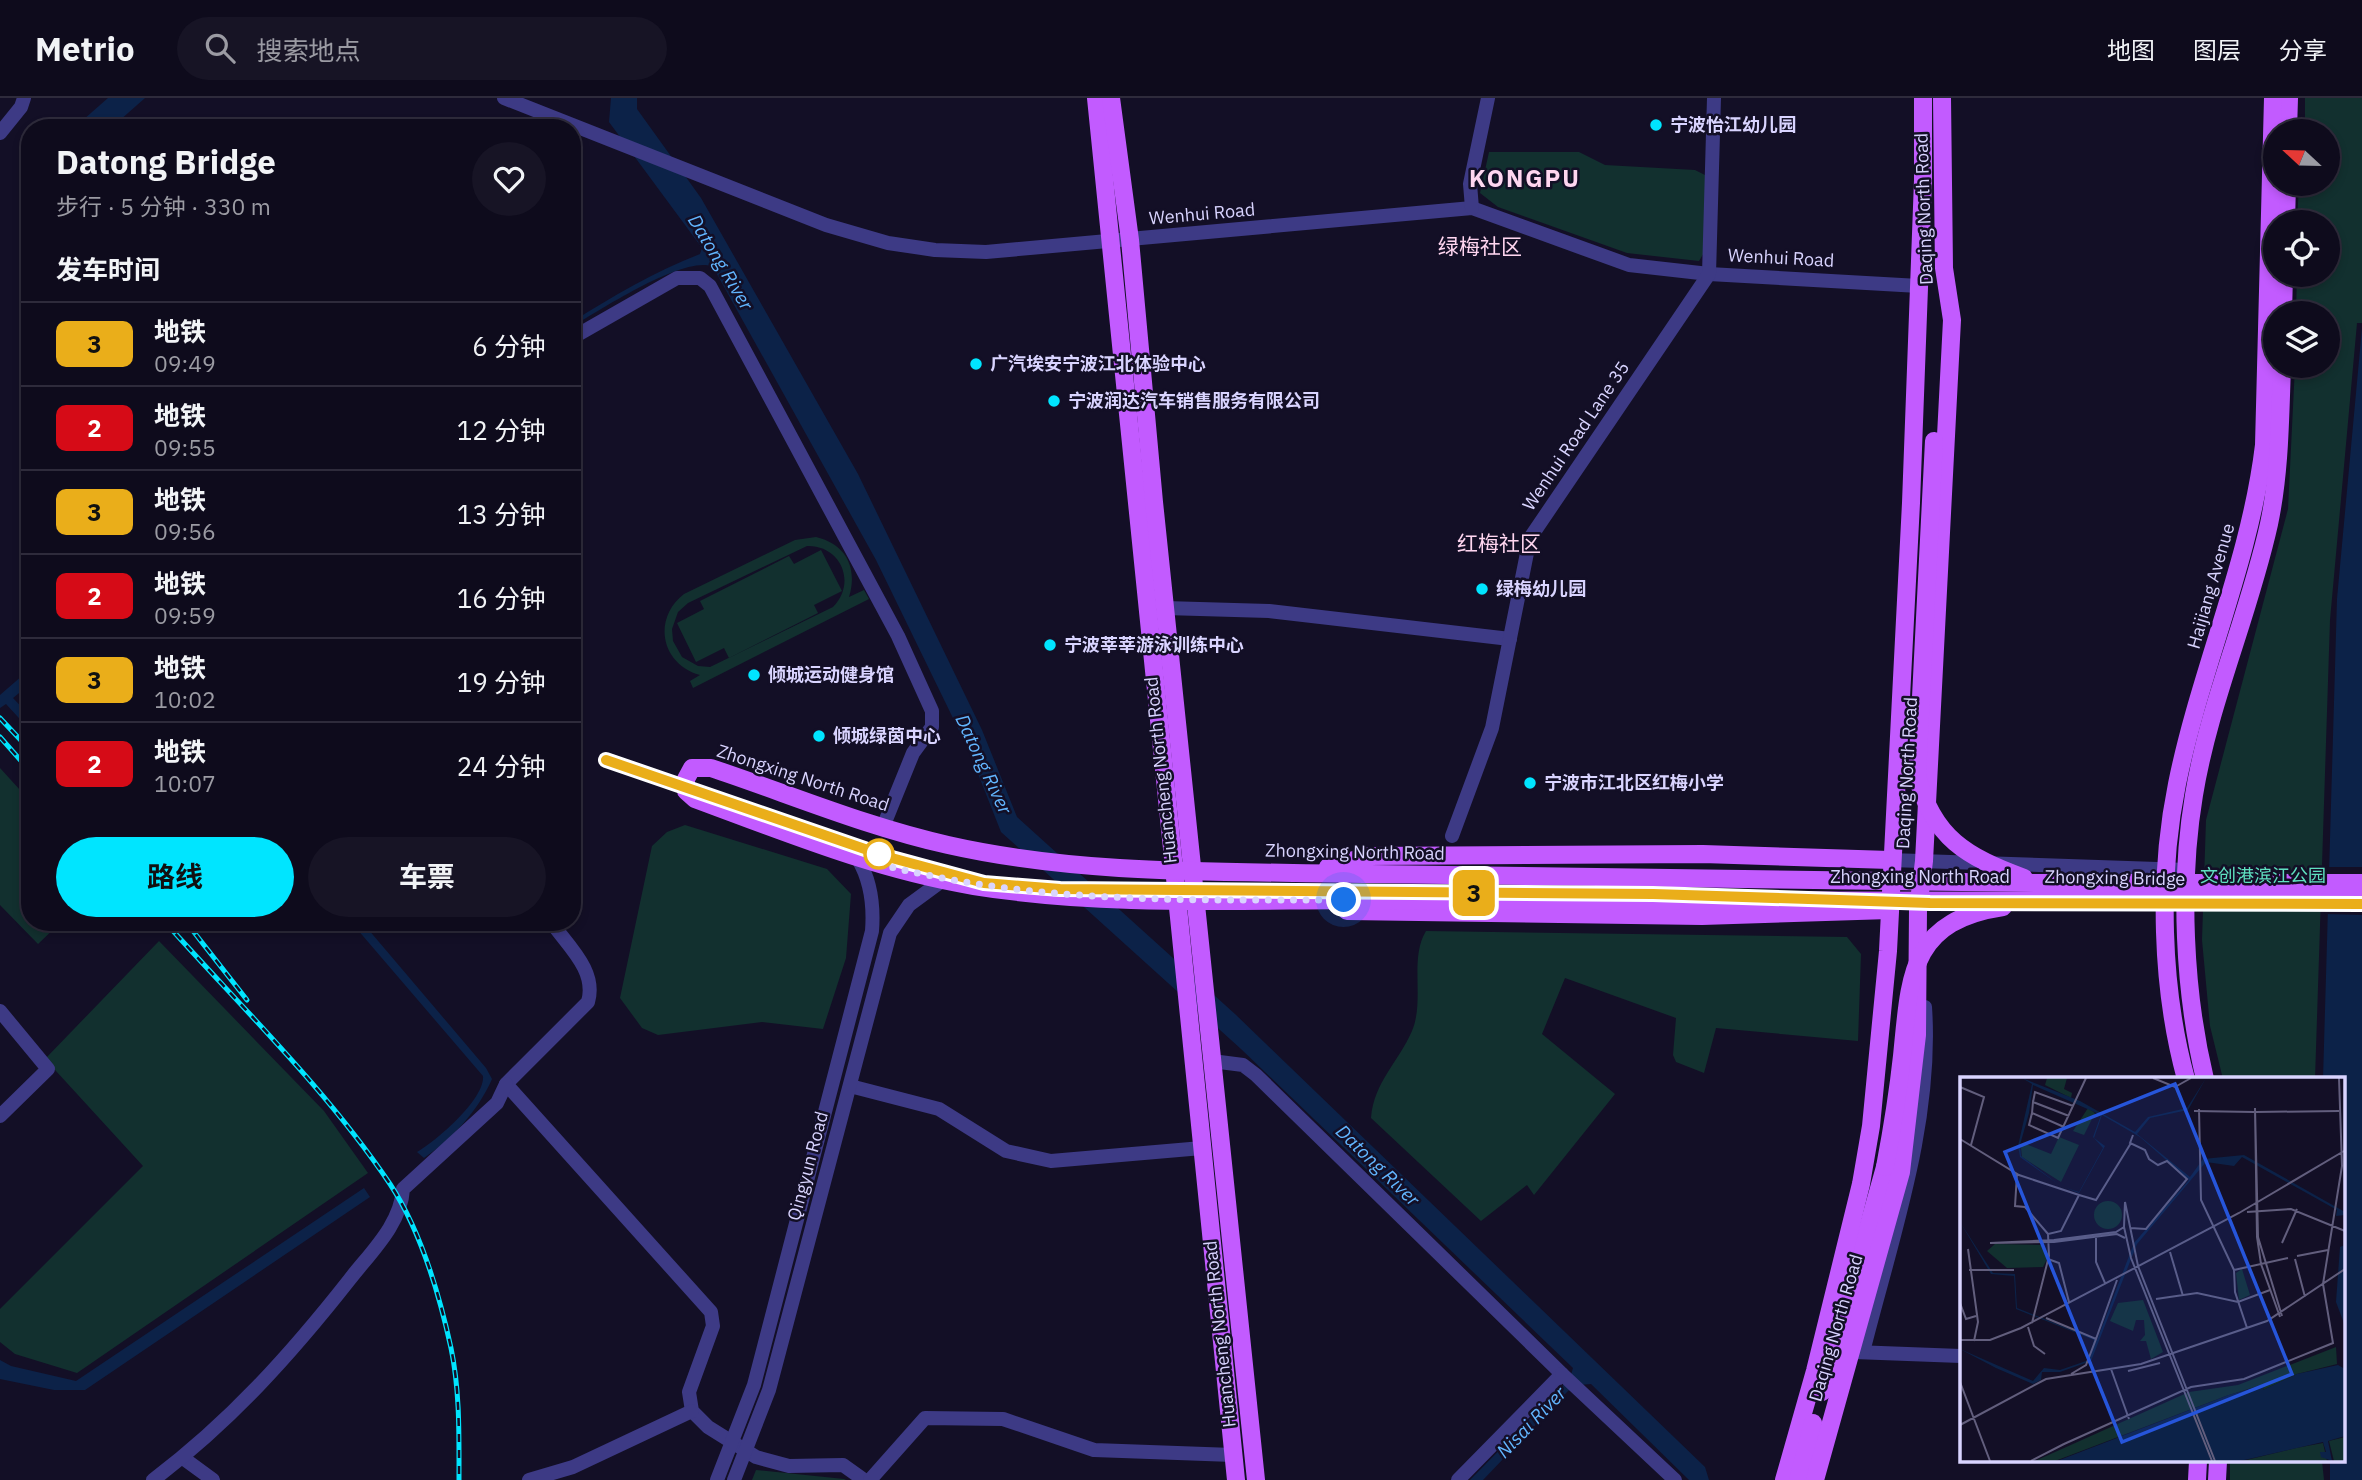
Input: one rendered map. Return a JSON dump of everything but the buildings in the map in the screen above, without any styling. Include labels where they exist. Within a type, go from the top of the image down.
[{"type":"main road","name":"Huancheng North Road","points":[[1096,98],[1184,870],[1196,900],[1256,1480]]},
{"type":"main road","name":"Huancheng North Road","points":[[1111,98],[1130,240],[1165,608],[1184,870],[1177,901],[1236,1480]]},
{"type":"main road","name":"Daqing North Road","points":[[1798,1480],[1871,1126],[1889,909],[1911,503],[1923,98]]},
{"type":"main road","name":"Daqing North Road","points":[[1815,1480],[1857,1352],[1901,1172],[1912,1089],[1918,909],[1924,861],[1952,320],[1944,268],[1942,98]]},
{"type":"main road","name":"Haijiang Avenue","points":[[2186,1077],[2170,1002],[2166,906],[2167,841],[2177,784],[2241,562],[2260,483],[2264,446],[2273,98]]},
{"type":"main road","points":[[2288,119],[2289,98]]},
{"type":"main road","points":[[1944,268],[1917,776],[1933,816],[1956,845],[1978,860],[2036,890]]},
{"type":"main road","points":[[2205,1077],[2190,1007],[2187,870],[2194,795],[2269,524],[2279,446],[2282,378]]},
{"type":"main road","name":"Zhongxing North Road","points":[[692,768],[711,768],[883,827],[948,845],[1077,863],[1184,870],[2036,890],[1368,900],[1177,901],[1096,898],[943,880],[858,859],[693,799],[686,791],[686,779],[692,768]]},
{"type":"main road","points":[[1308,872],[1369,856],[1703,854],[1890,860]]},
{"type":"main road","name":"Zhongxing Bridge","points":[[2036,890],[2362,883]]},
{"type":"main road","points":[[1826,1352],[1885,1167],[1897,1098],[1907,996],[1912,973],[1923,951],[1934,938],[1962,917],[2036,890]]},
{"type":"main road","name":"Zhongxing Bridge","points":[[2036,890],[2362,901]]},
{"type":"main road","points":[[1251,900],[1307,911],[1637,916],[1889,909]]},
{"type":"main road","name":"Daqing North Road","points":[[1784,1480],[1826,1352]]},
{"type":"main road","points":[[2197,1480],[2198,1462]]},
{"type":"main road","points":[[2217,1480],[2218,1462]]},
{"type":"street","points":[[0,133],[21,107],[24,98]]},
{"type":"street","name":"Wenhui Road","points":[[504,98],[556,119]]},
{"type":"street","points":[[1472,208],[1470,184],[1488,98]]},
{"type":"street","points":[[1709,274],[1714,98]]},
{"type":"street","name":"Wenhui Road","points":[[581,129],[826,225],[888,243],[935,250],[986,252],[1472,208],[1629,265],[1709,274],[1919,286]]},
{"type":"street","name":"Wenhui Road Lane 35","points":[[1452,836],[1492,728],[1530,538],[1709,274]]},
{"type":"street","points":[[581,333],[677,278],[700,278],[710,286],[898,636],[933,711],[932,727],[913,753],[883,827]]},
{"type":"street","points":[[1165,608],[1269,611],[1510,639]]},
{"type":"street","name":"Qingyun Road","points":[[717,1480],[754,1385],[872,931],[872,899],[865,871],[858,859]]},
{"type":"street","points":[[1890,860],[2187,870]]},
{"type":"street","name":"Qingyun Road","points":[[734,1480],[769,1390],[895,922],[909,905],[943,880]]},
{"type":"street","points":[[1889,909],[2187,906]]},
{"type":"street","points":[[153,1480],[183,1458],[290,1354],[382,1239],[402,1208],[403,1189],[497,1103],[506,1084],[588,1002],[590,975],[558,931]]},
{"type":"street","points":[[0,1011],[48,1069],[0,1116]]},
{"type":"street","points":[[1212,1061],[1243,1065],[1256,1075],[1562,1375],[1675,1480]]},
{"type":"street","points":[[506,1084],[711,1312],[713,1326],[689,1392],[692,1411],[745,1452],[789,1466],[843,1465],[864,1480]]},
{"type":"street","points":[[850,1086],[939,1109],[1006,1151],[1027,1158],[1051,1161],[1202,1148]]},
{"type":"street","points":[[1826,1352],[1960,1356]]},
{"type":"street","points":[[1458,1480],[1562,1375]]},
{"type":"street","points":[[529,1480],[573,1467],[692,1411]]},
{"type":"street","points":[[870,1480],[925,1418],[1003,1419],[1094,1450],[1233,1455]]},
{"type":"street","points":[[183,1458],[213,1480]]},
{"type":"green space","name":"文创港滨江公园","points":[[2305,98],[2362,98],[2362,323],[2357,323],[2330,620],[2315,1077],[2223,1077],[2210,1026],[2202,940],[2206,820],[2288,509],[2294,378],[2340,378],[2340,301],[2296,301],[2297,287],[2340,287],[2340,210],[2298,210],[2298,196],[2340,196],[2340,119],[2305,119]]},
{"type":"green space","points":[[1489,152],[1579,152],[1605,165],[1695,170],[1705,175],[1705,251],[1699,261],[1627,253],[1498,207],[1480,193]]},
{"type":"green space","points":[[816,537],[835,545],[842,551],[850,567],[852,576],[849,597],[864,590],[869,599],[693,688],[690,681],[700,675],[677,661],[665,640],[668,616],[674,604],[684,594],[795,540]],"holes":[[[807,546],[819,547],[829,552],[842,567],[844,587],[833,607],[710,667],[698,666],[682,657],[673,641],[672,629],[678,612],[688,603]]]},
{"type":"green space","points":[[821,550],[842,591],[814,605],[818,613],[729,658],[724,648],[696,662],[677,623],[704,609],[700,601],[789,556],[794,564]]},
{"type":"green space","points":[[0,768],[21,791],[21,927],[0,905]]},
{"type":"green space","points":[[685,825],[827,869],[851,894],[846,958],[823,1029],[762,1022],[658,1035],[642,1028],[620,998],[652,846],[667,832]]},
{"type":"green space","points":[[25,931],[52,931],[38,944]]},
{"type":"green space","points":[[1426,931],[1847,937],[1861,954],[1858,1041],[1716,1028],[1704,1073],[1676,1062],[1673,1055],[1676,1018],[1565,978],[1542,1034],[1615,1094],[1534,1195],[1527,1185],[1481,1221],[1371,1118],[1377,1094],[1416,1019],[1418,954]]},
{"type":"green space","points":[[159,941],[324,1111],[368,1173],[77,1373],[15,1354],[0,1342],[0,1309],[143,1166],[45,1059]]},
{"type":"green space","points":[[2230,1462],[2322,1462],[2324,1480],[2230,1480]]},
{"type":"green space","points":[[756,1470],[844,1479],[846,1480],[752,1480]]},
{"type":"water","points":[[108,98],[145,98],[121,119],[84,119]]},
{"type":"water","points":[[611,98],[637,98],[637,109],[701,198],[858,474],[982,730],[1017,817],[1235,1014],[1705,1467],[1709,1480],[1689,1480],[1591,1384],[1579,1385],[1568,1391],[1483,1480],[1470,1480],[1570,1378],[1573,1368],[1241,1049],[1001,832],[969,751],[876,560],[713,267],[700,265],[663,276],[581,322],[581,316],[603,303],[700,254],[702,248],[609,122]]},
{"type":"water","points":[[2362,328],[2362,1480],[2330,1480],[2330,1462],[2344,1462],[2344,1077],[2323,1077],[2337,599]]},
{"type":"water","points":[[21,677],[21,691],[13,698],[21,706],[21,720],[6,704],[0,708],[0,695]]},
{"type":"water","points":[[359,931],[370,931],[486,1068],[492,1079],[463,1123],[424,1158],[417,1152],[436,1139],[468,1107],[482,1085],[483,1076]]},
{"type":"water","points":[[364,1188],[370,1197],[85,1390],[54,1390],[0,1379],[0,1360],[11,1366],[76,1381]]},
{"type":"pier","points":[[2326,867],[2362,867],[2362,915],[2324,914]]},
{"type":"railway","points":[[0,718],[21,740]]},
{"type":"railway","points":[[0,737],[21,761]]},
{"type":"railway","points":[[173,931],[339,1115],[401,1202],[428,1263],[451,1348],[457,1397],[459,1480]]},
{"type":"railway","points":[[193,931],[247,1000]]},
{"type":"metro line","name":"3","points":[[606,760],[888,857],[984,883],[1086,891],[1653,894],[1930,903],[2362,904]]},
{"type":"place","name":"宁波怡江幼儿园","points":[[1656,125]]},
{"type":"place","name":"广汽埃安宁波江北体验中心","points":[[976,364]]},
{"type":"place","name":"宁波润达汽车销售服务有限公司","points":[[1054,401]]},
{"type":"place","name":"绿梅幼儿园","points":[[1482,589]]},
{"type":"place","name":"宁波莘莘游泳训练中心","points":[[1050,645]]},
{"type":"place","name":"倾城运动健身馆","points":[[754,675]]},
{"type":"place","name":"倾城绿茵中心","points":[[819,736]]},
{"type":"place","name":"宁波市江北区红梅小学","points":[[1530,783]]},
{"type":"district","name":"KONGPU","points":[[1525,179]]},
{"type":"district","name":"绿梅社区","points":[[1480,247]]},
{"type":"district","name":"红梅社区","points":[[1499,544]]},
{"type":"route","points":[[879,854],[878,864],[920,875],[974,886],[1038,894],[1143,901],[1344,900]]},
{"type":"water label","name":"Datong River","points":[[721,262]]},
{"type":"water label","name":"Datong River","points":[[984,764]]},
{"type":"water label","name":"Datong River","points":[[1378,1165]]},
{"type":"water label","name":"Nisai River","points":[[1531,1422]]}]
